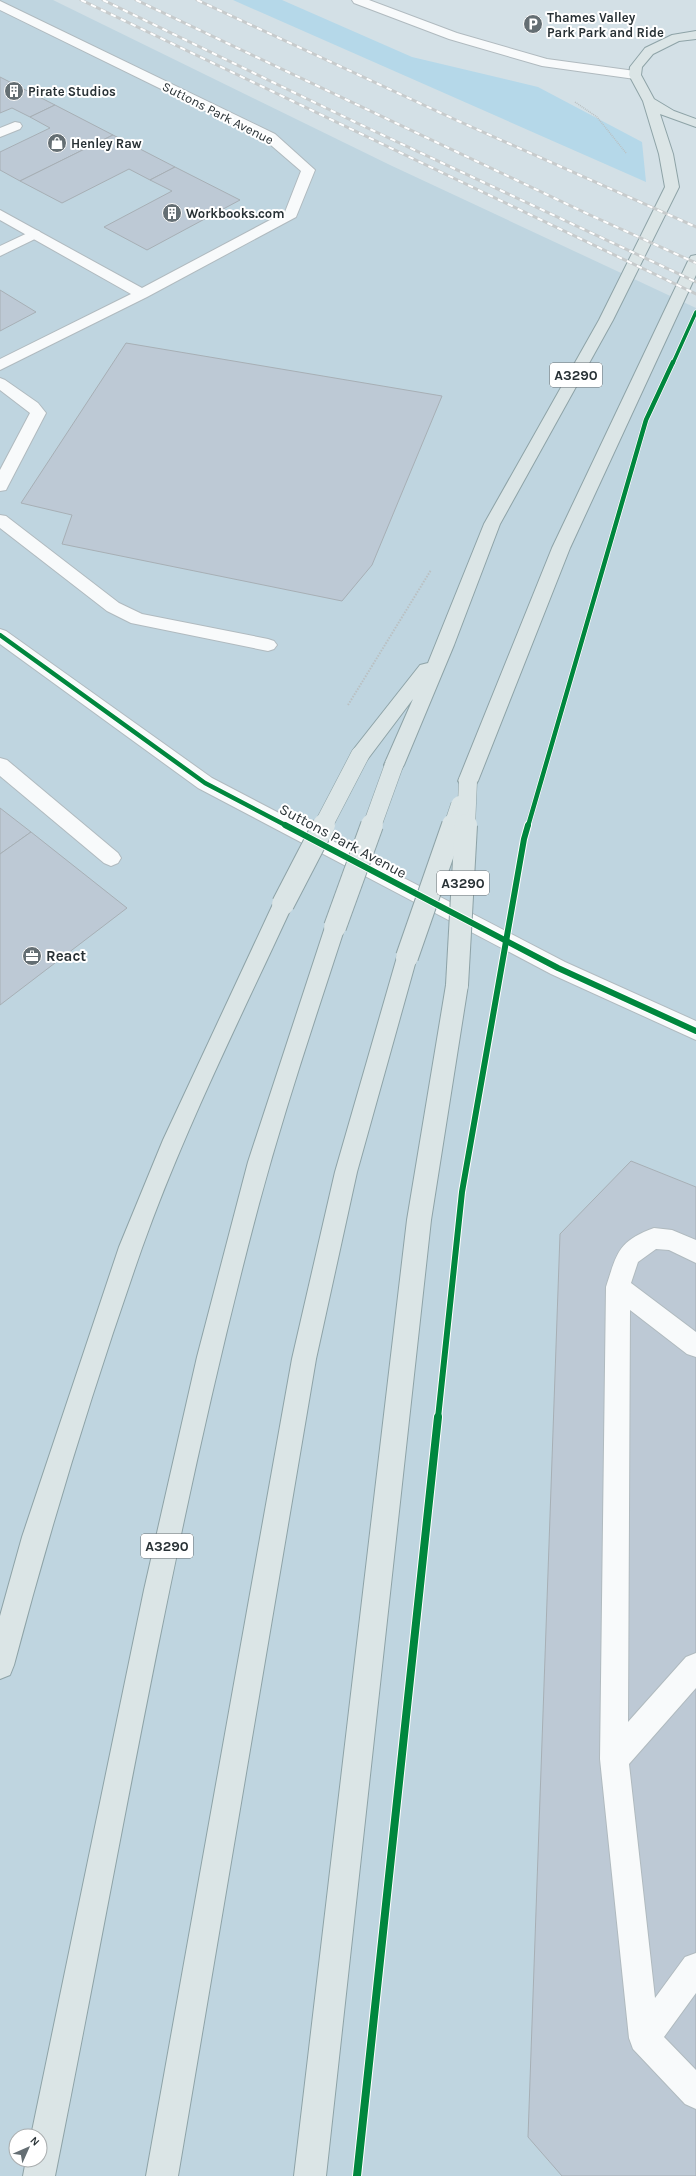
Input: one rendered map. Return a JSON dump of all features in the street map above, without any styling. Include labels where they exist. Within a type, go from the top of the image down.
[{"type":"main road","points":[[696,35],[676,38],[650,51],[636,67],[635,75],[649,101],[669,114],[696,123]]},
{"type":"main road","name":"A3290","points":[[39,2176],[179,1489],[239,1239],[294,1049],[335,927],[394,765],[445,645],[492,524],[606,320],[672,187],[666,154],[649,101]]},
{"type":"main road","name":"A3290","points":[[162,2176],[304,1359],[346,1172],[407,957],[468,781],[561,548],[696,259]]},
{"type":"main road","name":"A3290","points":[[0,1665],[36,1537],[131,1247],[174,1140],[283,904],[360,755],[445,645]]},
{"type":"main road","name":"A3290","points":[[310,2176],[419,1220],[457,985],[468,781]]},
{"type":"street","points":[[358,0],[453,36],[546,63],[635,75]]},
{"type":"street","name":"Suttons Park Avenue","points":[[0,5],[270,138],[308,170],[291,214],[142,294],[0,366]]},
{"type":"street","points":[[0,133],[15,126]]},
{"type":"street","points":[[0,214],[142,294]]},
{"type":"street","points":[[0,252],[34,234]]},
{"type":"street","points":[[0,383],[32,406],[38,413],[0,486]]},
{"type":"street","points":[[0,520],[113,607],[137,619],[268,645]]},
{"type":"street","name":"Suttons Park Avenue","points":[[0,635],[205,783],[558,968],[696,1031]]},
{"type":"street","points":[[0,765],[111,858]]},
{"type":"street","points":[[696,1252],[672,1240],[654,1238],[639,1246],[628,1256],[618,1287],[614,1759],[644,2038],[696,2093]]},
{"type":"street","points":[[618,1287],[696,1346]]},
{"type":"street","points":[[614,1759],[696,1667]]},
{"type":"street","points":[[644,2038],[696,1968]]},
{"type":"path","points":[[599,70],[561,92],[597,117],[626,153],[628,160]]},
{"type":"path","points":[[345,710],[433,567]]},
{"type":"shaded area","points":[[0,0],[53,0],[390,165],[696,308],[696,2176],[0,2176]]},
{"type":"shaded area","points":[[233,0],[282,0],[412,57],[538,87],[642,142],[646,182]]},
{"type":"building","name":"Pirate Studios","points":[[0,77],[55,105],[30,117],[12,108],[0,113]]},
{"type":"building","name":"Henley Raw","points":[[55,105],[113,135],[20,181],[0,170],[0,152],[50,128],[30,117]]},
{"type":"building","name":"Workbooks.com","points":[[113,135],[175,167],[150,180],[129,169],[62,203],[20,181]]},
{"type":"building","name":"Workbooks.com","points":[[175,167],[240,200],[147,250],[104,227],[172,191],[150,180]]},
{"type":"building","points":[[0,290],[36,312],[0,331]]},
{"type":"building","points":[[126,343],[442,396],[372,565],[342,601],[62,544],[72,515],[21,503]]},
{"type":"building","points":[[0,808],[31,832],[0,854]]},
{"type":"building","name":"React","points":[[31,832],[127,908],[0,1005],[0,854]]},
{"type":"building","points":[[631,1161],[696,1187],[696,2176],[562,2176],[528,2137],[560,1234]]},
{"type":"railway","points":[[81,0],[696,294]]},
{"type":"railway","points":[[103,0],[357,123],[696,282]]},
{"type":"railway","points":[[136,0],[590,215],[696,263]]},
{"type":"railway","points":[[197,0],[456,120],[696,227]]},
{"type":"cycle path","points":[[357,2176],[462,1192],[524,839],[646,420],[696,312]]},
{"type":"cycle path","points":[[0,635],[205,783],[558,968],[696,1031]]},
{"type":"place","name":"Thames Valley Park Park and Ride","points":[[533,24]]},
{"type":"place","name":"Pirate Studios","points":[[14,91]]},
{"type":"place","name":"Henley Raw","points":[[57,143]]},
{"type":"place","name":"Workbooks.com","points":[[172,213]]},
{"type":"place","name":"React","points":[[32,956]]}]
